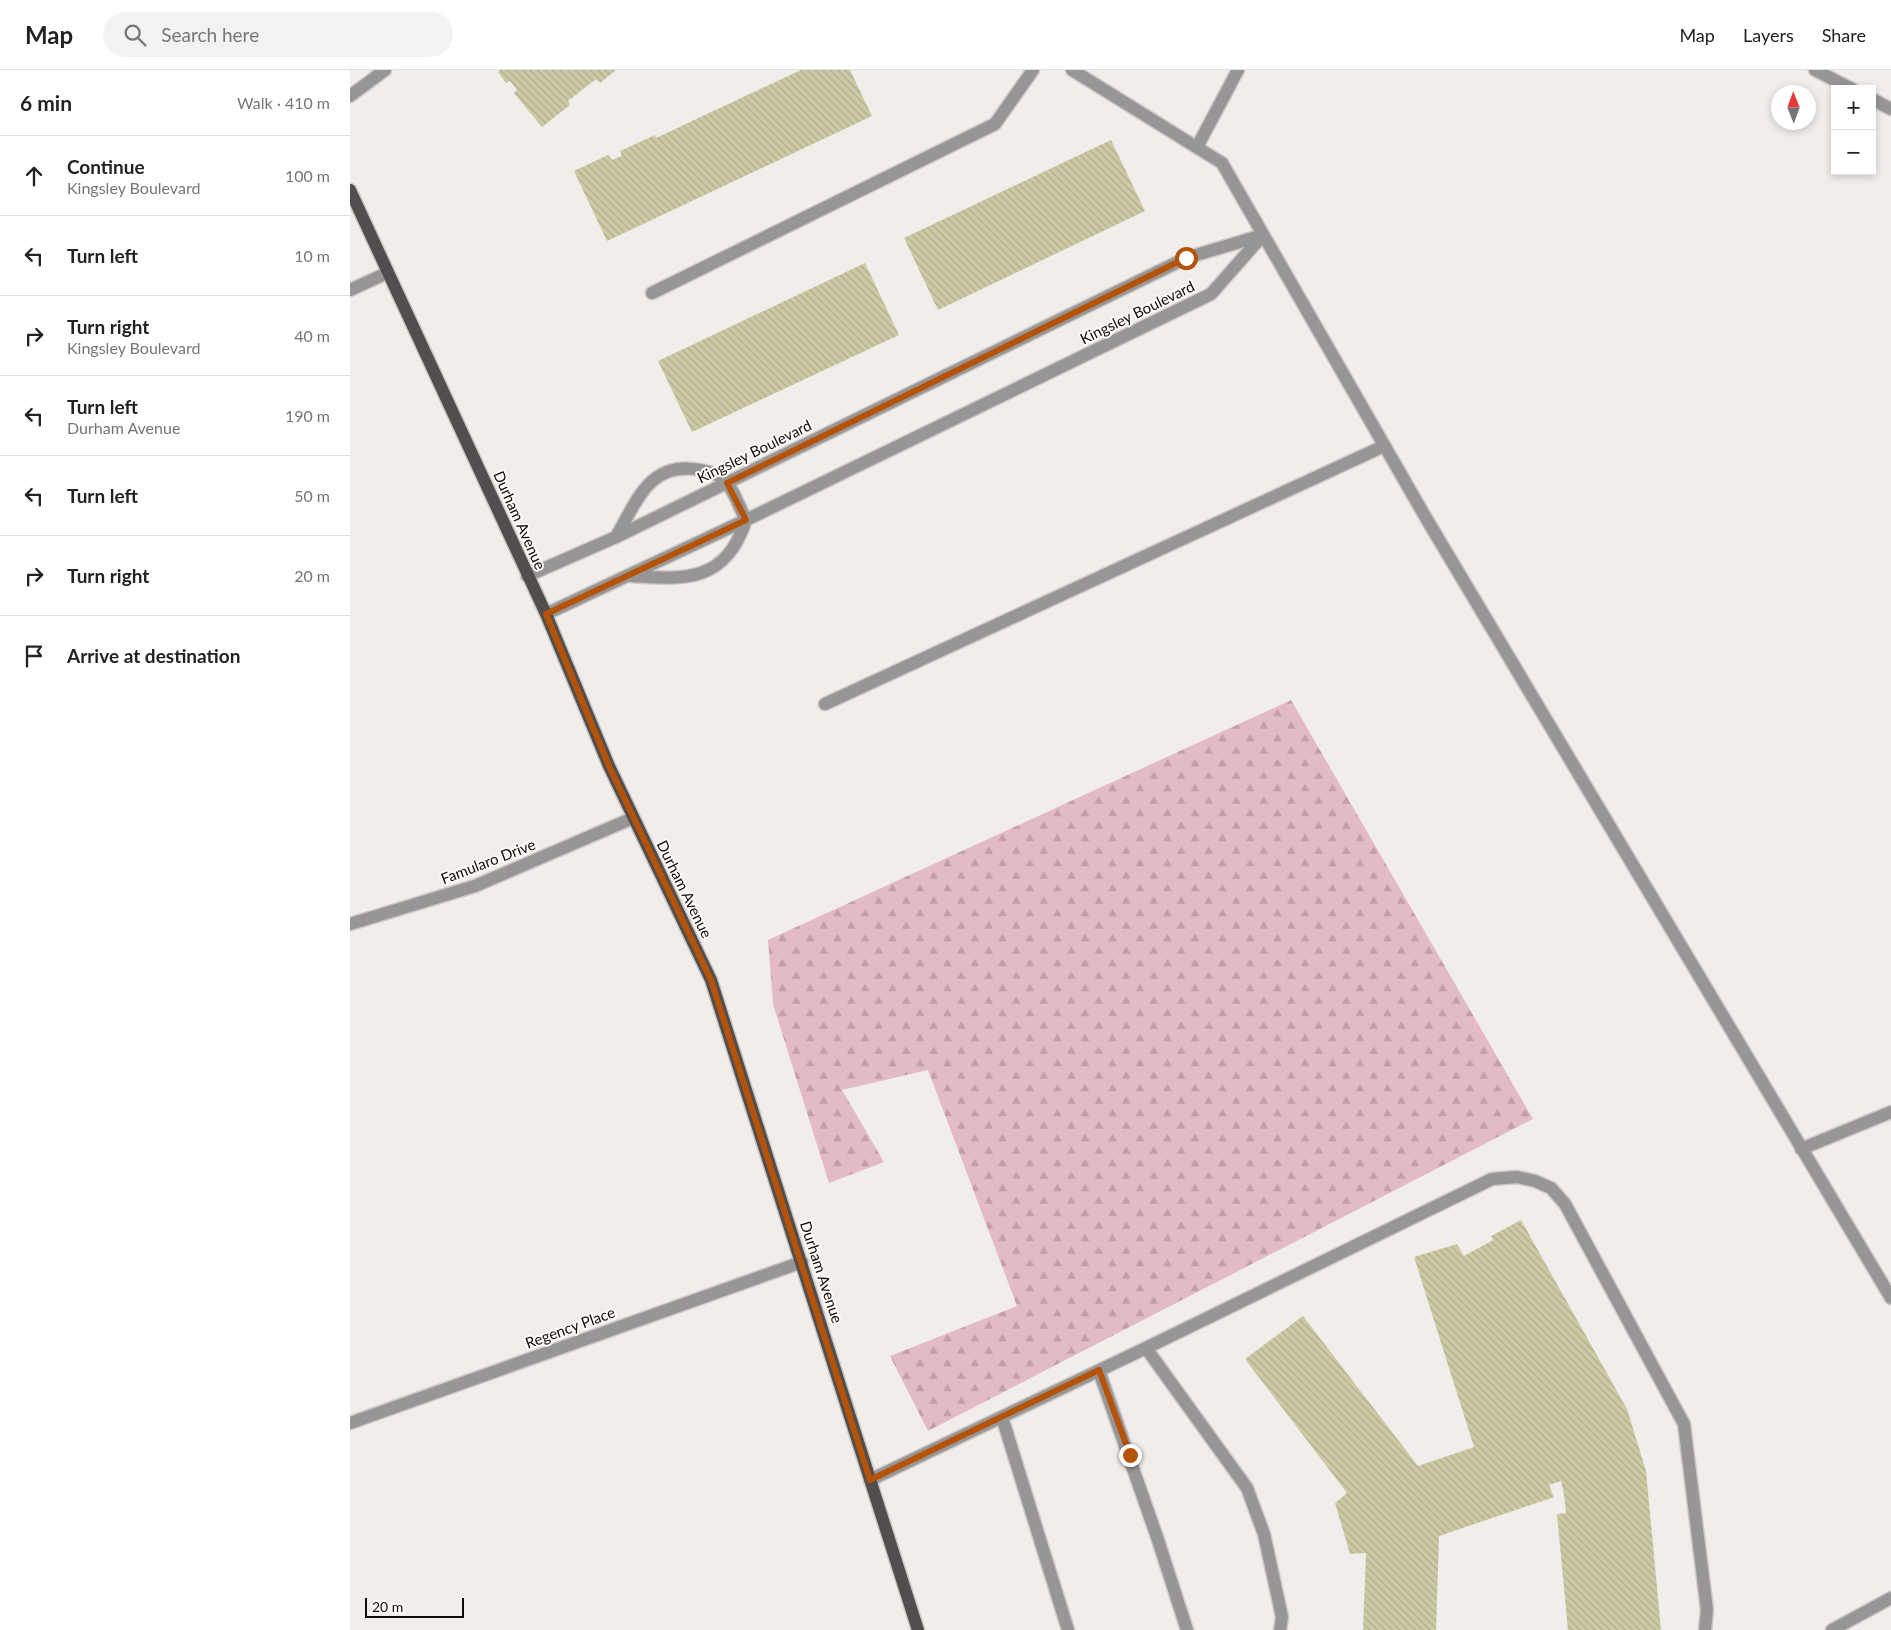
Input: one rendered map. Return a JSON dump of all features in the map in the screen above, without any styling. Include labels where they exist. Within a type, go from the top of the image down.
[{"type":"main road","name":"Durham Avenue","points":[[350,190],[546,614],[609,766],[711,980],[918,1630]]},
{"type":"street","points":[[350,96],[384,70]]},
{"type":"street","points":[[652,293],[995,124],[1033,70]]},
{"type":"street","points":[[1072,70],[1222,163],[1384,446],[1891,1298]]},
{"type":"street","points":[[1197,147],[1238,70]]},
{"type":"street","points":[[1815,70],[1844,85]]},
{"type":"street","points":[[1876,101],[1891,109]]},
{"type":"street","name":"Kingsley Boulevard","points":[[527,576],[616,537],[1186,258],[1263,236]]},
{"type":"street","name":"Kingsley Boulevard","points":[[546,614],[746,520],[1211,294],[1263,236]]},
{"type":"street","points":[[350,290],[387,273]]},
{"type":"street","points":[[825,704],[1384,446]]},
{"type":"street","points":[[616,537],[646,486],[660,473],[676,469],[691,468],[714,472],[727,483],[746,520],[740,538],[728,556],[706,572],[686,578],[628,575]]},
{"type":"street","name":"Famularo Drive","points":[[350,924],[475,886],[633,818]]},
{"type":"street","points":[[1802,1149],[1891,1112]]},
{"type":"street","points":[[870,1480],[1492,1179],[1517,1177],[1535,1181],[1551,1188],[1565,1204],[1684,1424],[1707,1610],[1704,1630]]},
{"type":"street","name":"Regency Place","points":[[350,1423],[802,1262]]},
{"type":"street","points":[[1146,1348],[1246,1488],[1264,1534],[1282,1617],[1280,1630]]},
{"type":"street","points":[[1099,1370],[1155,1530],[1187,1630]]},
{"type":"street","points":[[1002,1417],[1068,1630]]},
{"type":"street","points":[[1832,1630],[1891,1598]]},
{"type":"green space","points":[[1291,700],[1533,1119],[928,1431],[890,1356],[1017,1306],[928,1070],[842,1090],[884,1162],[829,1183],[773,1004],[768,940]]},
{"type":"building","points":[[500,70],[616,70],[600,83],[596,79],[568,101],[570,105],[542,127],[514,93],[517,90],[510,81],[506,83],[498,72]]},
{"type":"building","points":[[801,70],[850,70],[872,116],[607,241],[574,171],[608,155],[612,160],[622,156],[620,151],[655,135],[656,138]]},
{"type":"building","points":[[1111,140],[1145,211],[938,310],[904,238]]},
{"type":"building","points":[[865,263],[899,335],[692,432],[658,361]]},
{"type":"building","points":[[1521,1220],[1627,1409],[1646,1471],[1661,1630],[1568,1630],[1557,1514],[1566,1513],[1561,1481],[1549,1485],[1554,1497],[1439,1536],[1436,1630],[1363,1630],[1366,1553],[1350,1554],[1335,1503],[1347,1493],[1245,1359],[1303,1316],[1418,1466],[1474,1447],[1414,1257],[1457,1244],[1464,1256],[1493,1240],[1491,1236]]},
{"type":"route","points":[[1130,1455],[1099,1370],[870,1480],[711,980],[609,766],[546,614],[746,520],[727,483],[1186,258]]}]
